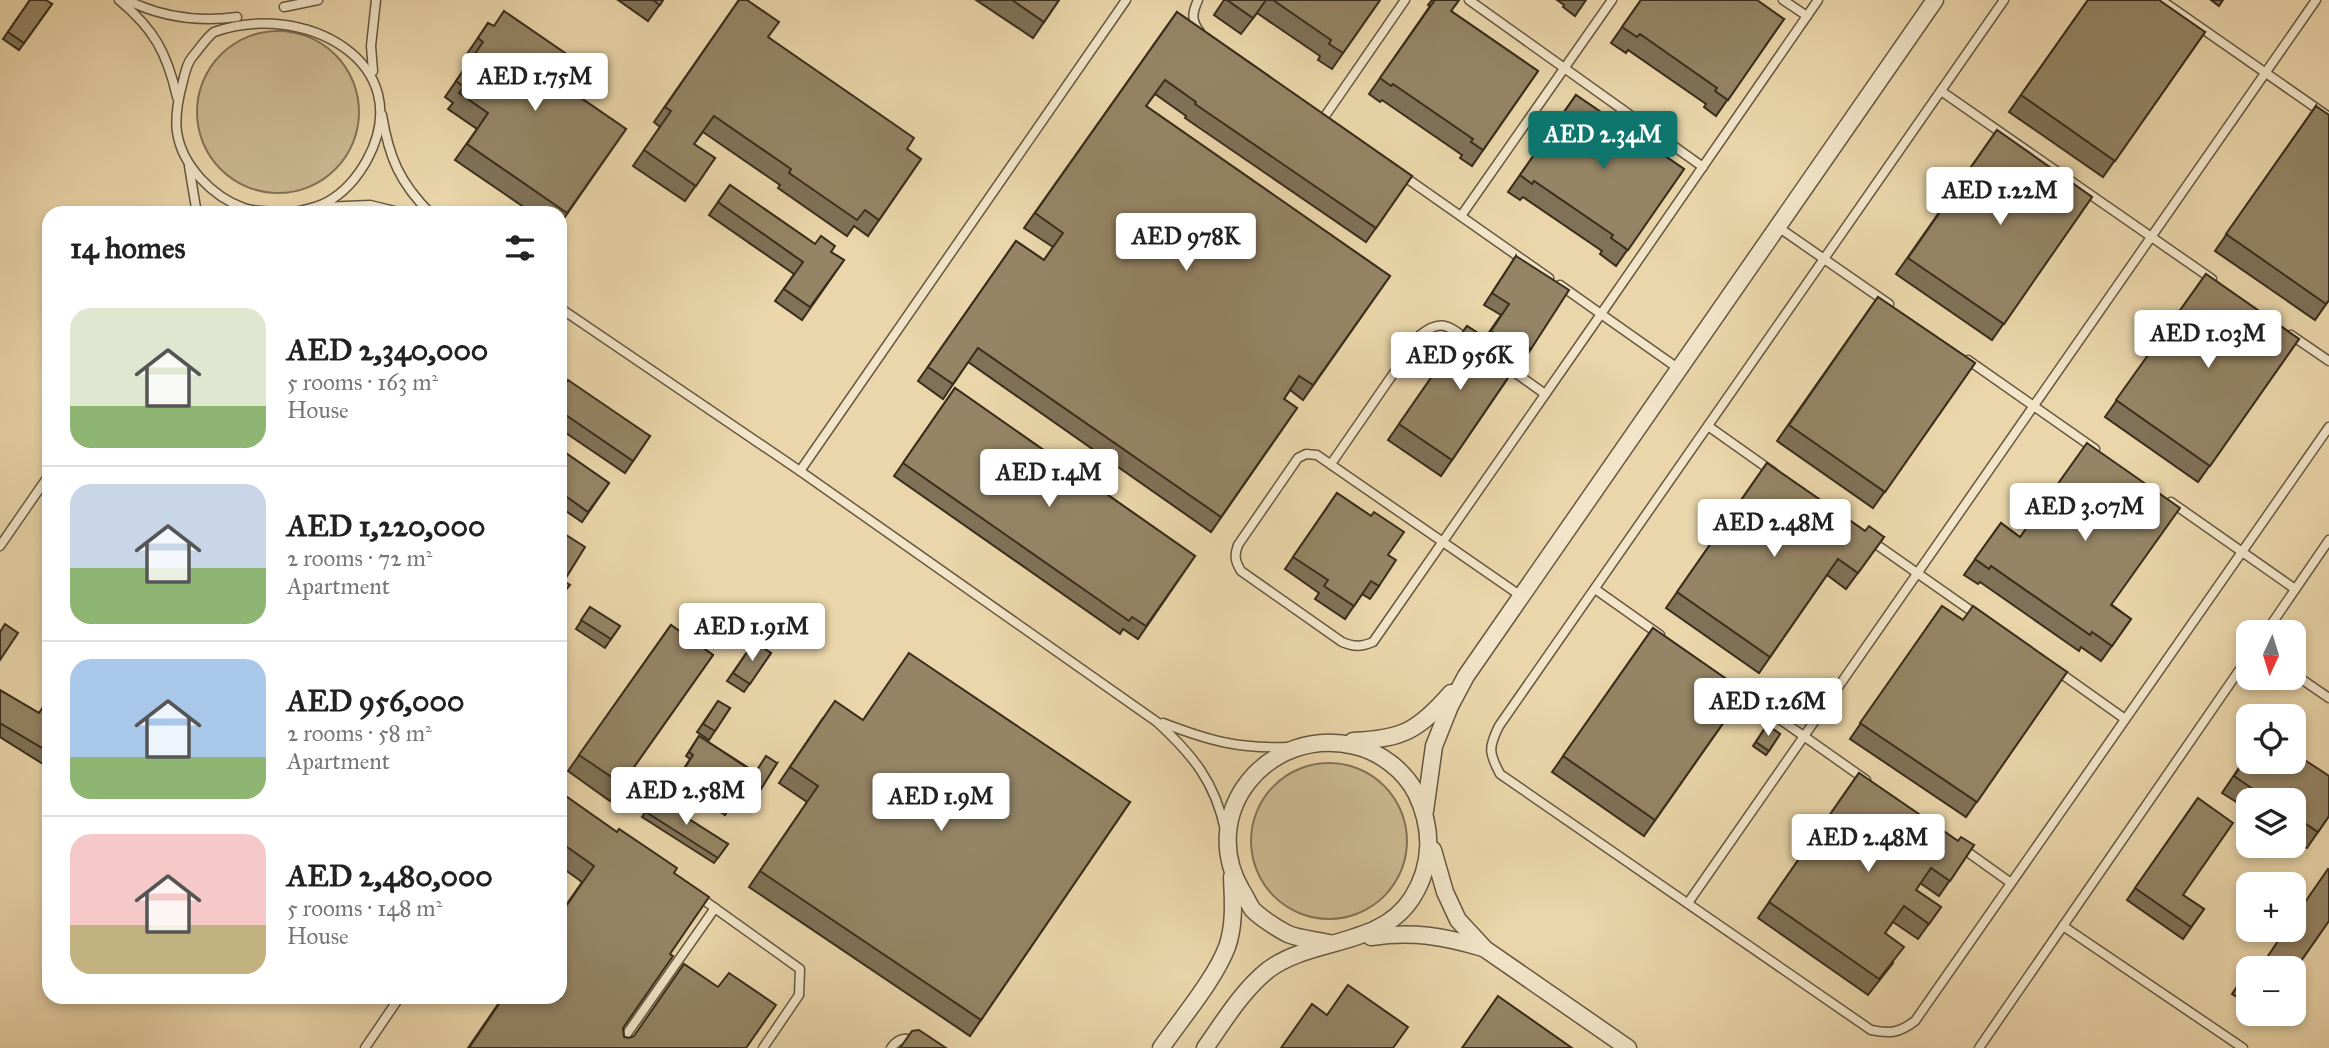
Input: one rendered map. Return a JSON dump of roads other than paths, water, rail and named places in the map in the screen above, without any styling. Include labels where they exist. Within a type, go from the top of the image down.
[{"type":"street","points":[[1425,811],[1434,746],[1466,676],[1935,0]]},
{"type":"street","points":[[1161,1048],[1211,976],[1227,947],[1233,913],[1227,837],[1236,799],[1259,768],[1292,747],[1314,742],[1386,740],[1415,728],[1466,676]]},
{"type":"street","points":[[1337,741],[1366,748],[1391,763],[1411,785],[1425,811],[1437,866],[1458,920],[1485,949],[1628,1048]]},
{"type":"street","points":[[1351,940],[1385,925],[1411,900],[1426,867],[1429,831]]},
{"type":"street","points":[[1232,874],[1254,910],[1288,934],[1329,943]]},
{"type":"street","points":[[1205,1048],[1239,999],[1269,970],[1306,950],[1329,943],[1418,933],[1451,938],[1485,949]]},
{"type":"lane","points":[[119,0],[140,17],[161,46],[172,73],[178,100]]},
{"type":"lane","points":[[127,0],[147,10],[179,17],[213,20],[249,15]]},
{"type":"lane","points":[[300,12],[279,9],[318,0]]},
{"type":"lane","points":[[376,0],[371,46],[386,138],[396,170],[423,206]]},
{"type":"lane","points":[[800,471],[1126,0]]},
{"type":"lane","points":[[1198,0],[1192,14],[1195,27],[1202,35]]},
{"type":"lane","points":[[1323,119],[1405,0]]},
{"type":"lane","points":[[1469,0],[1703,167]]},
{"type":"lane","points":[[1461,216],[1612,0]]},
{"type":"lane","points":[[1783,0],[1807,16]]},
{"type":"lane","points":[[1521,596],[1443,542],[1317,454],[1306,454],[1298,458],[1238,545],[1236,562],[1241,571],[1342,642],[1363,647],[1373,642],[1443,542],[1703,167],[1818,0]]},
{"type":"lane","points":[[2004,0],[1499,726],[1490,743],[1492,758],[1500,774],[1871,1030],[1890,1034],[1904,1030],[1915,1021],[2329,426]]},
{"type":"lane","points":[[2161,0],[2329,117]]},
{"type":"lane","points":[[1688,903],[2316,0]]},
{"type":"lane","points":[[196,206],[189,163],[177,133],[178,100],[188,63],[212,33],[240,17]]},
{"type":"lane","points":[[348,39],[357,46],[374,74]]},
{"type":"lane","points":[[1941,91],[2218,284]]},
{"type":"lane","points":[[317,206],[328,202],[359,176],[376,143],[381,106]]},
{"type":"lane","points":[[1312,112],[1334,127]]},
{"type":"lane","points":[[189,163],[212,191],[240,206]]},
{"type":"lane","points":[[1397,171],[1679,369]]},
{"type":"lane","points":[[355,206],[374,206]]},
{"type":"lane","points":[[1778,227],[1901,313]]},
{"type":"lane","points":[[567,312],[800,471],[1157,722],[1188,751],[1213,789],[1227,837]]},
{"type":"lane","points":[[1331,464],[1420,335],[1432,326],[1442,325],[1453,329],[1474,344]]},
{"type":"lane","points":[[2284,330],[2329,361]]},
{"type":"lane","points":[[1956,352],[2099,452]]},
{"type":"lane","points":[[1494,358],[1545,394]]},
{"type":"lane","points":[[1708,426],[1785,480]]},
{"type":"lane","points":[[0,546],[42,485]]},
{"type":"lane","points":[[2165,498],[2295,589]]},
{"type":"lane","points":[[1862,534],[1983,619]]},
{"type":"lane","points":[[2274,620],[2329,540]]},
{"type":"lane","points":[[1595,589],[1672,643]]},
{"type":"lane","points":[[2049,665],[2125,719]]},
{"type":"lane","points":[[1979,1048],[2236,675]]},
{"type":"lane","points":[[1727,682],[1869,782]]},
{"type":"lane","points":[[2306,682],[2329,698]]},
{"type":"lane","points":[[1157,722],[1199,737],[1242,747],[1292,747]]},
{"type":"lane","points":[[1957,844],[2011,883]]},
{"type":"lane","points":[[693,893],[800,968],[799,995],[763,1048]]},
{"type":"lane","points":[[617,1048],[715,908]]},
{"type":"lane","points":[[2063,926],[2242,1048]]},
{"type":"lane","points":[[365,1048],[395,1004]]},
{"type":"lane","points":[[891,1048],[898,1040],[909,1038],[925,1048]]}]
